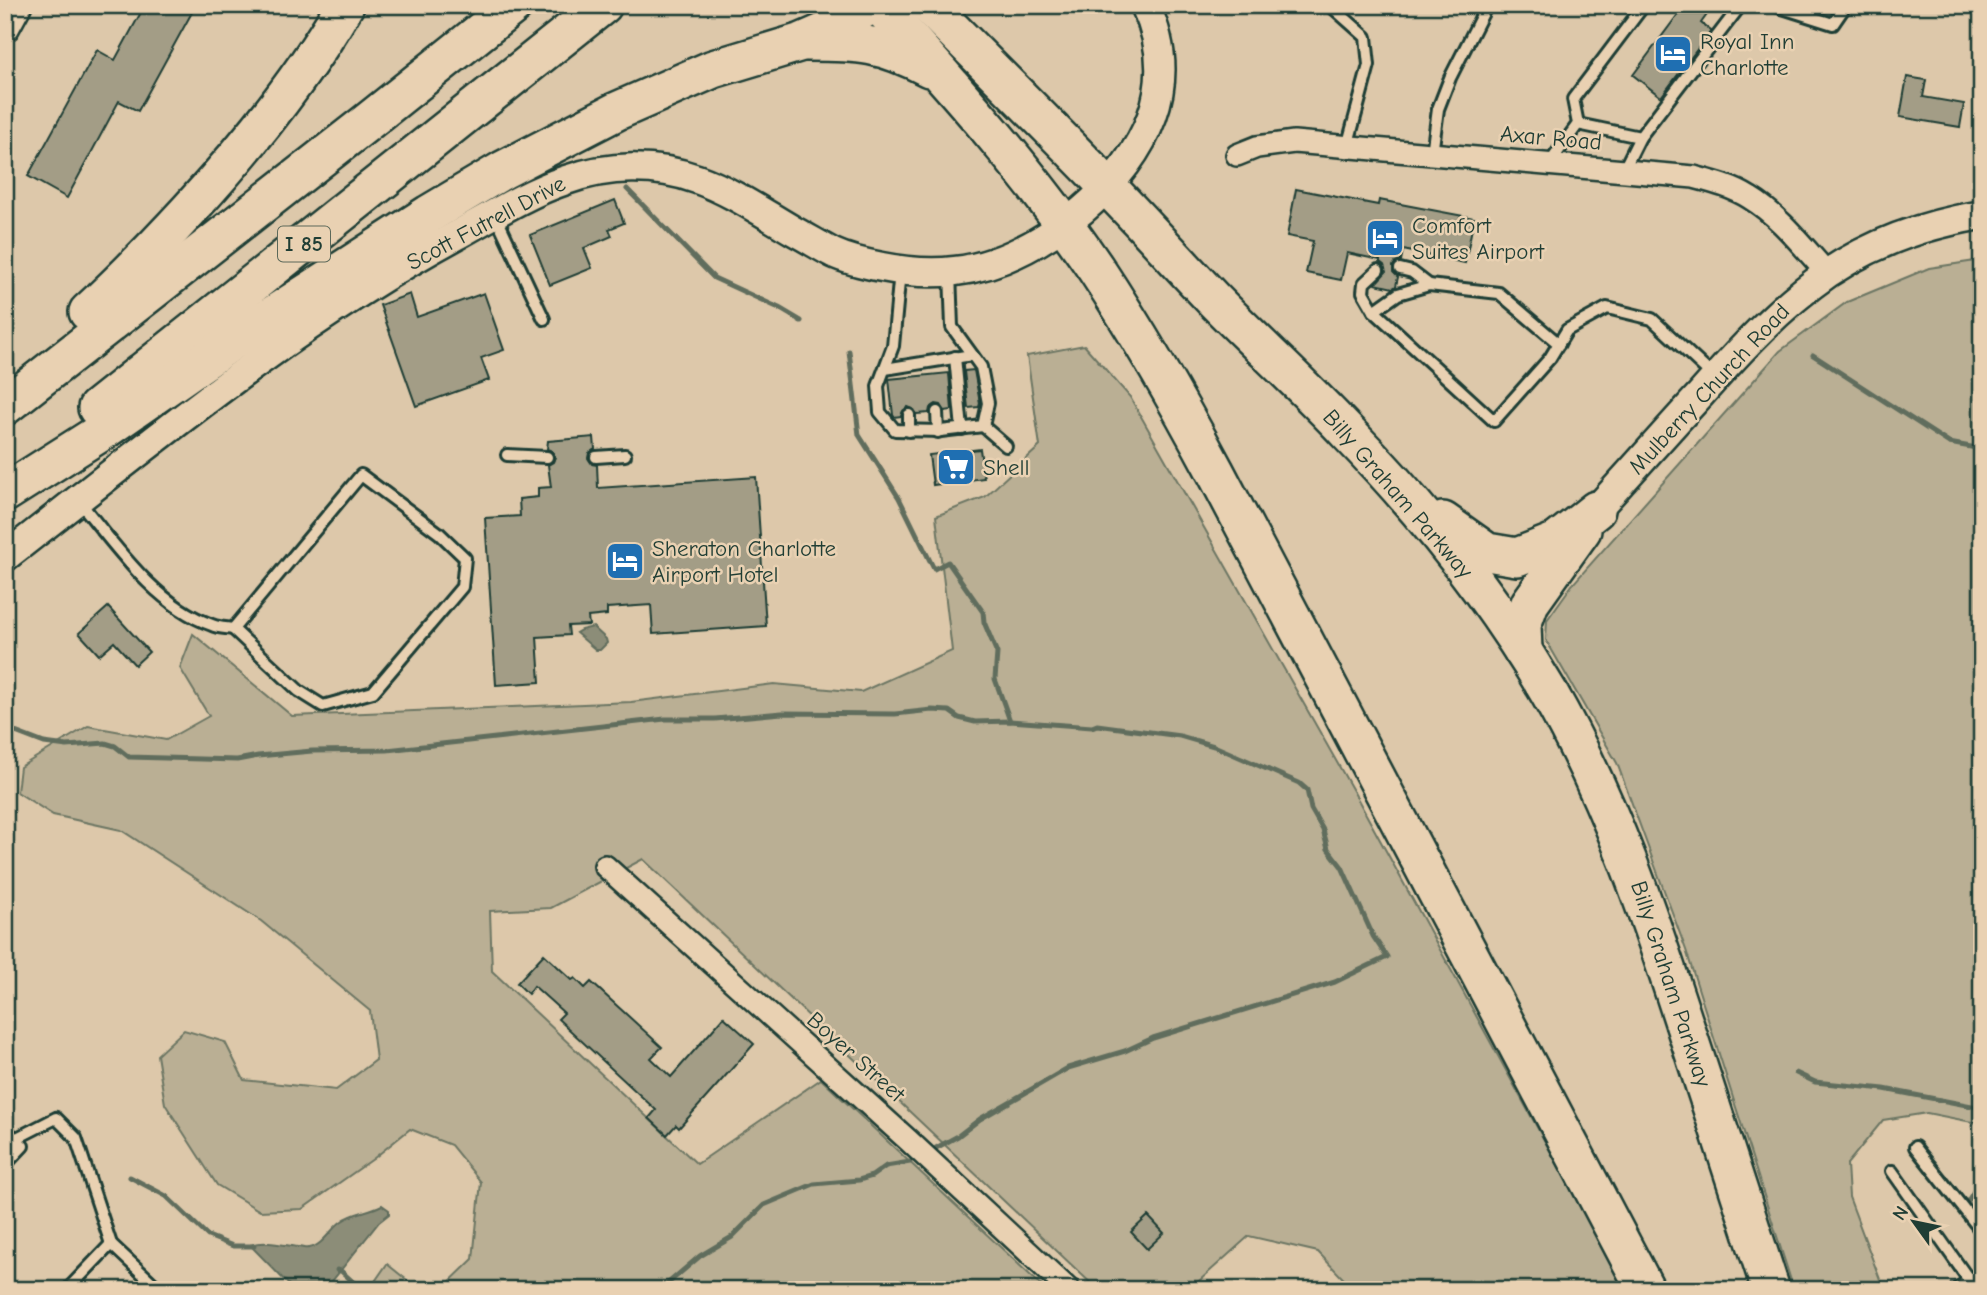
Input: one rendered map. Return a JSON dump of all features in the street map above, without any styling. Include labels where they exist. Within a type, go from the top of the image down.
[{"type":"highway","points":[[5,388],[130,274],[214,183],[302,73],[345,5]]},
{"type":"highway","name":"I 85","points":[[5,406],[513,5]]},
{"type":"highway","name":"I 85","points":[[5,481],[603,5]]},
{"type":"highway","points":[[5,493],[106,429],[231,342],[429,214],[503,170],[617,111],[735,62],[802,42],[871,5]]},
{"type":"highway","points":[[879,5],[944,75],[1064,225],[1095,268],[1170,388],[1646,1290]]},
{"type":"highway","name":"Billy Graham Parkway","points":[[928,5],[1107,186],[1214,300],[1386,472],[1470,574],[1523,651],[1586,762],[1631,864],[1770,1290]]},
{"type":"highway","points":[[802,42],[876,45],[902,54],[944,75]]},
{"type":"highway","points":[[1386,472],[1450,527],[1487,552],[1517,557],[1557,541],[1596,510]]},
{"type":"highway","points":[[1523,651],[1522,625],[1530,603],[1596,510]]},
{"type":"street","points":[[5,27],[17,5]]},
{"type":"street","name":"Scott Futrell Drive","points":[[5,557],[207,399],[317,321],[429,250],[530,195],[577,176],[609,170],[642,169],[696,178],[725,191],[834,254],[900,271],[924,273],[971,269],[1018,253],[1064,225],[1107,186],[1136,150],[1158,99],[1161,73],[1153,21],[1145,5]]},
{"type":"street","name":"Axar Road","points":[[1237,155],[1257,147],[1294,142],[1694,177],[1722,184],[1763,206],[1828,274]]},
{"type":"street","name":"Mulberry Church Road","points":[[1596,510],[1715,378],[1792,301],[1854,257],[1893,239],[1952,220],[1982,215]]},
{"type":"street","name":"Boyer Street","points":[[605,866],[908,1140],[1069,1290]]},
{"type":"lane","points":[[1330,5],[1366,37],[1369,65],[1347,146]]},
{"type":"lane","points":[[1432,154],[1438,109],[1450,78],[1487,5]]},
{"type":"lane","points":[[1549,164],[1578,124],[1573,99],[1644,5]]},
{"type":"lane","points":[[1623,171],[1640,137],[1741,5]]},
{"type":"lane","points":[[1773,5],[1833,24],[1846,5]]},
{"type":"lane","points":[[1578,124],[1640,137]]},
{"type":"lane","points":[[495,214],[544,319]]},
{"type":"lane","points":[[1400,269],[1412,272],[1429,285]]},
{"type":"lane","points":[[1378,270],[1364,283],[1363,292],[1374,311],[1494,421],[1550,359],[1567,330],[1607,309],[1652,319],[1715,378]]},
{"type":"lane","points":[[900,271],[893,345],[878,386],[880,412],[895,430],[938,432],[983,426],[1006,446]]},
{"type":"lane","points":[[950,272],[952,327],[981,367],[988,403],[983,426]]},
{"type":"lane","points":[[1374,311],[1398,294],[1429,285],[1499,293],[1559,344]]},
{"type":"lane","points":[[885,369],[972,355]]},
{"type":"lane","points":[[955,357],[962,429]]},
{"type":"lane","points":[[933,361],[934,374]]},
{"type":"lane","points":[[906,365],[906,377]]},
{"type":"lane","points":[[937,412],[938,432]]},
{"type":"lane","points":[[909,415],[909,431]]},
{"type":"lane","points":[[507,455],[547,457]]},
{"type":"lane","points":[[596,457],[625,455]]},
{"type":"lane","points":[[78,500],[138,571],[170,603],[213,626],[233,629],[299,691],[323,706],[373,692],[462,587],[465,558],[439,533],[361,475],[233,629]]},
{"type":"lane","points":[[15,1139],[56,1118],[76,1138],[111,1244],[160,1290]]},
{"type":"lane","points":[[5,1129],[23,1146],[5,1165]]},
{"type":"lane","points":[[1915,1147],[1982,1232]]},
{"type":"lane","points":[[1892,1171],[1969,1280]]},
{"type":"lane","points":[[67,1290],[111,1244]]},
{"type":"lane","points":[[1955,1290],[1982,1272]]},
{"type":"shaded area","points":[[1982,260],[1982,1124],[1927,1113],[1883,1120],[1847,1164],[1849,1197],[1884,1290],[1794,1290],[1686,950],[1617,763],[1546,640],[1547,620],[1572,585],[1780,351],[1847,302],[1929,268]]},
{"type":"shaded area","points":[[1084,345],[1130,397],[1356,796],[1626,1290],[1354,1290],[1318,1252],[1249,1236],[1189,1290],[1098,1290],[643,859],[551,908],[490,911],[492,971],[697,1164],[821,1079],[1046,1290],[441,1290],[473,1259],[481,1182],[451,1145],[410,1129],[302,1209],[260,1211],[217,1185],[165,1104],[157,1055],[184,1030],[225,1042],[244,1080],[336,1090],[376,1060],[370,1011],[261,921],[121,830],[53,815],[17,792],[20,767],[88,726],[166,740],[209,716],[180,668],[193,634],[292,716],[631,702],[774,684],[861,692],[952,651],[936,516],[985,497],[1040,446],[1027,356]]},
{"type":"shaded area","points":[[593,627],[606,639],[607,643],[600,650],[596,650],[576,633]]},
{"type":"shaded area","points":[[382,1205],[389,1210],[389,1214],[379,1222],[325,1290],[293,1289],[250,1245],[268,1243],[314,1247],[347,1218]]},
{"type":"shaded area","points":[[387,1264],[412,1284],[429,1290],[369,1290]]},
{"type":"building","points":[[145,5],[196,5],[138,111],[119,101],[67,198],[28,176],[97,50],[115,60]]},
{"type":"building","name":"Royal Inn Charlotte","points":[[1685,5],[1714,5],[1701,23],[1711,31],[1661,97],[1633,75]]},
{"type":"building","points":[[1907,77],[1926,80],[1923,97],[1964,104],[1960,127],[1900,117]]},
{"type":"building","name":"Comfort Suites Airport","points":[[1296,189],[1378,205],[1379,200],[1474,218],[1465,263],[1403,250],[1401,261],[1393,266],[1393,272],[1398,277],[1393,288],[1375,284],[1386,272],[1380,260],[1347,253],[1341,280],[1306,273],[1313,241],[1287,236]]},
{"type":"building","points":[[615,200],[624,223],[609,229],[612,236],[584,248],[592,268],[550,285],[530,235]]},
{"type":"building","points":[[484,293],[504,350],[481,358],[489,380],[416,406],[380,305],[410,294],[417,317]]},
{"type":"building","points":[[974,370],[980,403],[979,407],[968,408],[964,371]]},
{"type":"building","name":"Shell","points":[[949,373],[952,410],[945,411],[941,405],[936,404],[930,408],[929,413],[917,414],[908,407],[901,416],[894,417],[889,379]]},
{"type":"building","name":"Sheraton Charlotte Airport Hotel","points":[[594,437],[595,449],[589,453],[588,458],[592,464],[597,465],[598,488],[756,477],[766,626],[653,634],[651,605],[607,608],[607,615],[588,617],[589,625],[568,626],[569,635],[537,637],[540,682],[496,685],[485,518],[520,516],[519,499],[538,497],[538,488],[551,487],[548,465],[555,457],[552,451],[547,449],[548,441]]},
{"type":"building","name":"Shell","points":[[980,449],[984,478],[933,485],[929,455]]},
{"type":"building","points":[[108,607],[149,652],[135,665],[114,642],[99,655],[79,633]]},
{"type":"building","points":[[544,954],[572,980],[575,978],[585,988],[591,982],[662,1047],[651,1058],[671,1077],[724,1017],[754,1044],[679,1128],[676,1125],[667,1135],[649,1118],[656,1110],[558,1019],[564,1013],[534,986],[528,994],[517,983]]},
{"type":"building","points":[[1148,1216],[1164,1233],[1147,1249],[1131,1232]]},
{"type":"waterway","points":[[627,189],[714,278],[801,321]]},
{"type":"waterway","points":[[849,351],[859,435],[899,498],[934,569],[948,562],[983,612],[984,622],[997,653],[995,679],[1010,721]]},
{"type":"waterway","points":[[1813,355],[1949,443],[1982,449]]},
{"type":"waterway","points":[[5,728],[44,743],[67,746],[105,743],[115,746],[129,757],[237,760],[312,751],[387,750],[665,719],[715,719],[782,713],[895,714],[932,710],[949,711],[959,718],[975,722],[1010,721],[1092,727],[1097,725],[1180,736],[1214,746],[1299,783],[1307,790],[1311,809],[1323,830],[1328,849],[1342,867],[1373,936],[1387,957],[1335,982],[1153,1038],[1125,1051],[1068,1068],[936,1148]]},
{"type":"waterway","points":[[1796,1073],[1815,1082],[1884,1089],[1982,1108]]},
{"type":"waterway","points":[[660,1290],[700,1256],[732,1237],[764,1205],[814,1184],[859,1180],[872,1176],[886,1166],[910,1162]]},
{"type":"waterway","points":[[130,1177],[166,1196],[208,1236],[233,1246],[254,1246]]},
{"type":"waterway","points":[[1966,1204],[1982,1178]]},
{"type":"waterway","points":[[337,1270],[362,1290]]},
{"type":"place","name":"Royal Inn Charlotte","points":[[1673,54]]},
{"type":"place","name":"Comfort Suites Airport","points":[[1385,238]]},
{"type":"place","name":"Shell","points":[[956,467]]},
{"type":"place","name":"Sheraton Charlotte Airport Hotel","points":[[625,561]]}]
